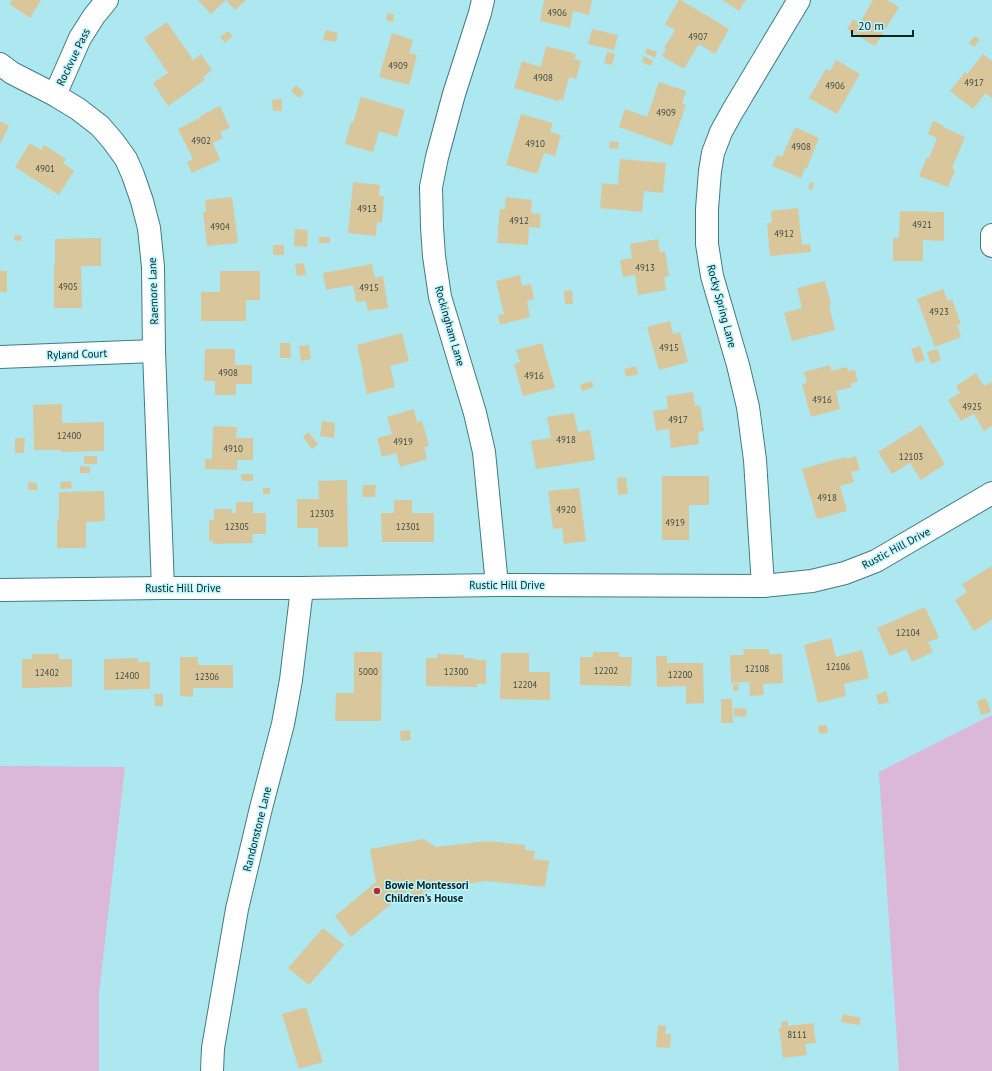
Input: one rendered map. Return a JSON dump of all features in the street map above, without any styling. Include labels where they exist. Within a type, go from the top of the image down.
[{"type":"street","name":"Rockvue Pass","points":[[55,95],[80,38],[94,16],[107,0]]},
{"type":"street","name":"Rockingham Lane","points":[[483,0],[454,94],[437,157],[431,188],[434,256],[440,297],[476,413],[484,452],[497,585]]},
{"type":"street","name":"Rocky Spring Lane","points":[[763,586],[755,460],[748,407],[732,344],[712,276],[707,244],[707,209],[713,153],[721,132],[799,0]]},
{"type":"street","name":"Raemore Lane","points":[[0,64],[12,73],[55,95],[78,109],[100,126],[113,140],[121,153],[133,175],[142,201],[149,228],[153,267],[154,351],[163,588]]},
{"type":"street","points":[[992,235],[992,246]]},
{"type":"street","name":"Ryland Court","points":[[0,357],[154,351]]},
{"type":"street","name":"Rustic Hill Drive","points":[[0,590],[497,585],[763,586],[812,581],[845,573],[876,561],[992,493]]},
{"type":"street","name":"Randonstone Lane","points":[[212,1071],[213,1048],[237,909],[283,724],[291,680],[302,588]]},
{"type":"shaded area","points":[[992,715],[992,1071],[899,1071],[879,772]]},
{"type":"shaded area","points":[[0,766],[125,767],[99,993],[99,1071],[0,1071]]},
{"type":"building","points":[[12,0],[41,0],[30,18],[9,4]]},
{"type":"building","points":[[198,0],[226,0],[211,14]]},
{"type":"building","points":[[226,0],[246,0],[235,10]]},
{"type":"building","points":[[544,0],[592,0],[589,15],[573,11],[570,28],[540,21]]},
{"type":"building","points":[[679,0],[729,29],[715,54],[699,44],[684,69],[662,56],[666,49],[664,48],[675,30],[665,24]]},
{"type":"building","points":[[722,0],[746,0],[739,11]]},
{"type":"building","points":[[873,0],[887,0],[899,7],[875,46],[847,29],[853,19],[860,23]]},
{"type":"building","points":[[388,13],[394,15],[393,22],[386,20]]},
{"type":"building","points":[[167,22],[193,60],[201,54],[212,70],[203,77],[205,80],[168,106],[153,83],[168,73],[144,38]]},
{"type":"building","points":[[592,29],[618,35],[614,50],[588,44]]},
{"type":"building","points":[[326,30],[338,33],[336,42],[323,40]]},
{"type":"building","points":[[228,31],[233,36],[225,43],[220,37]]},
{"type":"building","points":[[392,33],[413,40],[409,53],[417,55],[409,85],[379,77]]},
{"type":"building","points":[[975,36],[980,40],[974,47],[969,43]]},
{"type":"building","points":[[546,46],[576,54],[574,59],[581,61],[576,79],[569,77],[563,100],[559,99],[558,101],[514,88],[522,61],[541,67]]},
{"type":"building","points":[[647,48],[657,52],[655,58],[645,53]]},
{"type":"building","points":[[607,52],[615,54],[612,65],[604,63]]},
{"type":"building","points":[[983,54],[992,61],[992,98],[986,93],[973,109],[950,91],[965,72],[967,74]]},
{"type":"building","points":[[644,56],[653,61],[650,66],[642,62]]},
{"type":"building","points":[[836,60],[860,74],[837,114],[809,98],[826,69],[830,71]]},
{"type":"building","points":[[659,82],[686,91],[682,104],[686,105],[672,146],[619,127],[625,109],[647,117]]},
{"type":"building","points":[[296,85],[304,93],[299,98],[291,91]]},
{"type":"building","points":[[361,97],[405,110],[397,137],[379,131],[373,152],[345,144],[351,122],[353,123]]},
{"type":"building","points":[[282,99],[282,111],[273,111],[272,100]]},
{"type":"building","points":[[220,106],[230,128],[220,132],[223,138],[213,143],[220,160],[192,173],[187,162],[193,159],[178,129]]},
{"type":"building","points":[[521,114],[553,123],[550,132],[561,135],[555,156],[544,153],[537,174],[506,165]]},
{"type":"building","points":[[0,121],[9,126],[0,144]]},
{"type":"building","points":[[933,121],[965,137],[952,168],[955,170],[948,187],[919,176],[927,157],[929,158],[937,138],[928,134]]},
{"type":"building","points":[[795,127],[819,138],[807,168],[805,168],[801,178],[772,166],[777,155],[782,157]]},
{"type":"building","points":[[610,141],[619,142],[618,149],[609,148]]},
{"type":"building","points":[[30,143],[41,150],[44,145],[66,159],[63,163],[74,171],[59,195],[15,167]]},
{"type":"building","points":[[620,159],[666,163],[663,193],[644,191],[642,212],[600,208],[602,183],[618,185]]},
{"type":"building","points":[[353,182],[380,185],[379,196],[384,196],[382,223],[377,222],[376,236],[348,233]]},
{"type":"building","points":[[810,182],[814,183],[812,190],[808,188]]},
{"type":"building","points":[[232,197],[238,243],[207,246],[203,212],[206,212],[205,200]]},
{"type":"building","points":[[506,197],[532,200],[531,213],[541,214],[540,228],[529,227],[528,245],[497,243],[500,209],[505,209]]},
{"type":"building","points":[[798,208],[802,245],[810,244],[811,252],[770,256],[767,223],[772,223],[771,211]]},
{"type":"building","points":[[900,211],[944,212],[944,241],[923,240],[923,261],[893,261],[893,238],[899,238]]},
{"type":"building","points":[[295,229],[308,230],[307,247],[294,246]]},
{"type":"building","points":[[15,235],[22,236],[21,241],[14,240]]},
{"type":"building","points":[[319,237],[330,237],[330,243],[319,243]]},
{"type":"building","points":[[101,238],[101,266],[81,266],[82,308],[54,308],[55,239]]},
{"type":"building","points":[[658,239],[660,252],[665,251],[669,276],[664,277],[666,290],[638,295],[635,275],[623,277],[620,260],[632,258],[630,244]]},
{"type":"building","points":[[273,245],[284,245],[284,255],[273,255]]},
{"type":"building","points":[[304,263],[306,275],[297,276],[295,264]]},
{"type":"building","points":[[372,264],[375,278],[383,276],[388,308],[368,311],[366,301],[356,302],[353,285],[326,290],[323,273]]},
{"type":"building","points":[[0,271],[7,271],[7,292],[0,292]]},
{"type":"building","points":[[220,271],[260,271],[260,300],[246,300],[246,321],[201,321],[201,292],[220,292]]},
{"type":"building","points":[[520,275],[522,286],[531,284],[534,299],[527,301],[530,317],[500,325],[498,315],[504,314],[496,281]]},
{"type":"building","points":[[825,281],[831,304],[829,305],[835,330],[792,341],[784,313],[802,308],[797,288]]},
{"type":"building","points":[[943,289],[948,301],[952,299],[961,324],[957,325],[961,337],[935,347],[917,299]]},
{"type":"building","points":[[572,290],[573,304],[565,304],[564,291]]},
{"type":"building","points":[[670,321],[673,334],[680,332],[688,362],[659,370],[647,327]]},
{"type":"building","points":[[402,333],[409,361],[390,366],[395,387],[367,394],[357,345]]},
{"type":"building","points":[[280,343],[290,343],[291,358],[280,358]]},
{"type":"building","points":[[542,343],[555,388],[523,396],[514,364],[520,362],[516,350]]},
{"type":"building","points":[[309,345],[311,359],[301,361],[299,346]]},
{"type":"building","points":[[920,346],[925,360],[916,363],[911,349]]},
{"type":"building","points":[[205,349],[235,349],[235,365],[252,365],[252,384],[236,384],[236,395],[215,395],[215,381],[204,381]]},
{"type":"building","points":[[937,349],[941,360],[931,364],[927,352]]},
{"type":"building","points":[[830,365],[831,371],[847,367],[848,371],[855,370],[858,382],[851,383],[852,387],[836,391],[840,409],[811,417],[802,384],[807,383],[804,372]]},
{"type":"building","points":[[636,366],[638,374],[626,377],[624,369]]},
{"type":"building","points":[[976,373],[984,386],[992,382],[992,426],[984,431],[974,414],[961,421],[948,400],[960,393],[956,386]]},
{"type":"building","points":[[592,381],[594,387],[582,391],[580,385]]},
{"type":"building","points":[[693,392],[695,406],[700,405],[704,431],[698,432],[699,444],[671,448],[669,429],[656,431],[653,411],[668,409],[666,396]]},
{"type":"building","points":[[62,404],[62,423],[104,422],[104,451],[61,452],[61,450],[34,450],[33,405]]},
{"type":"building","points":[[414,409],[417,422],[422,421],[429,446],[424,447],[427,459],[400,467],[396,453],[382,457],[377,438],[392,434],[387,417]]},
{"type":"building","points":[[574,413],[578,432],[590,430],[595,460],[536,469],[531,441],[551,438],[547,417]]},
{"type":"building","points":[[322,421],[335,423],[334,438],[320,436]]},
{"type":"building","points":[[921,425],[945,464],[921,480],[910,463],[892,474],[878,452]]},
{"type":"building","points":[[213,426],[237,427],[236,438],[253,438],[253,460],[237,460],[237,470],[205,469],[205,459],[212,459]]},
{"type":"building","points":[[308,432],[318,444],[312,449],[303,437]]},
{"type":"building","points":[[15,438],[25,438],[24,453],[15,453]]},
{"type":"building","points":[[84,456],[97,456],[97,464],[84,464]]},
{"type":"building","points":[[856,456],[860,470],[851,472],[854,482],[840,486],[847,511],[817,519],[802,469],[845,457],[845,459]]},
{"type":"building","points":[[80,466],[90,467],[90,473],[80,473]]},
{"type":"building","points":[[241,474],[253,474],[253,481],[242,481]]},
{"type":"building","points":[[662,476],[709,476],[709,505],[689,505],[689,540],[662,540]]},
{"type":"building","points":[[626,477],[628,494],[618,495],[617,478]]},
{"type":"building","points":[[347,480],[348,547],[318,547],[318,528],[297,528],[297,499],[319,499],[318,481]]},
{"type":"building","points":[[71,481],[72,488],[61,489],[60,482]]},
{"type":"building","points":[[28,482],[37,483],[37,490],[28,490]]},
{"type":"building","points":[[363,485],[376,485],[375,497],[362,497]]},
{"type":"building","points":[[263,488],[270,488],[270,494],[263,494]]},
{"type":"building","points":[[579,488],[586,541],[564,544],[562,528],[553,529],[548,491]]},
{"type":"building","points":[[104,491],[105,521],[86,522],[86,548],[57,548],[59,492]]},
{"type":"building","points":[[394,500],[412,500],[412,513],[434,513],[434,542],[382,542],[381,513],[394,513]]},
{"type":"building","points":[[236,502],[253,502],[253,513],[266,513],[266,534],[252,534],[253,543],[213,544],[213,541],[209,541],[209,520],[214,520],[214,509],[232,509],[232,513],[236,513]]},
{"type":"building","points":[[992,566],[992,620],[974,631],[955,600],[967,592],[962,584]]},
{"type":"building","points":[[925,607],[939,638],[928,642],[933,652],[912,662],[906,649],[890,656],[877,628]]},
{"type":"building","points":[[831,638],[836,657],[862,650],[869,678],[844,684],[846,696],[818,703],[804,645]]},
{"type":"building","points":[[743,649],[769,649],[769,654],[782,654],[783,683],[763,684],[764,695],[750,696],[749,682],[731,683],[730,655],[744,655]]},
{"type":"building","points":[[354,652],[382,652],[381,721],[335,721],[336,693],[354,693]]},
{"type":"building","points":[[593,652],[619,652],[619,657],[632,657],[631,686],[580,685],[580,657],[593,657]]},
{"type":"building","points":[[501,653],[529,653],[529,672],[550,672],[550,700],[500,699]]},
{"type":"building","points":[[32,654],[59,654],[59,659],[72,659],[72,687],[22,688],[22,659],[32,659]]},
{"type":"building","points":[[437,654],[464,655],[464,658],[486,660],[486,684],[477,684],[477,687],[426,686],[426,658],[437,658]]},
{"type":"building","points":[[656,656],[667,656],[667,663],[703,663],[704,703],[686,704],[686,686],[657,687]]},
{"type":"building","points":[[180,657],[198,657],[198,665],[233,665],[233,688],[193,688],[193,697],[180,696]]},
{"type":"building","points":[[138,658],[138,662],[150,662],[150,689],[104,690],[104,659]]},
{"type":"building","points":[[733,684],[739,684],[738,691],[733,691]]},
{"type":"building","points":[[886,691],[889,702],[879,705],[876,695]]},
{"type":"building","points":[[154,694],[163,694],[163,706],[155,706]]},
{"type":"building","points":[[986,698],[991,712],[981,715],[977,701]]},
{"type":"building","points":[[721,699],[732,699],[733,723],[721,723]]},
{"type":"building","points":[[734,708],[747,709],[746,717],[734,716]]},
{"type":"building","points":[[827,725],[828,733],[819,734],[818,726]]},
{"type":"building","points":[[410,730],[411,740],[401,741],[400,731]]},
{"type":"building","points":[[424,839],[436,847],[488,841],[525,845],[525,850],[535,851],[533,859],[549,861],[545,887],[485,881],[423,892],[425,899],[413,901],[411,891],[406,892],[351,937],[335,916],[376,882],[370,849]]},
{"type":"building","points":[[323,928],[344,945],[309,985],[288,968]]},
{"type":"building","points":[[306,1007],[323,1062],[299,1069],[282,1014]]},
{"type":"building","points":[[843,1014],[861,1018],[859,1025],[841,1022]]},
{"type":"building","points":[[788,1021],[788,1026],[813,1023],[816,1043],[805,1044],[807,1055],[783,1058],[779,1028],[782,1027],[781,1022]]},
{"type":"building","points":[[658,1025],[666,1026],[665,1034],[671,1034],[670,1048],[656,1047]]},
{"type":"place","name":"Bowie Montessori Children's House","points":[[377,891]]}]
